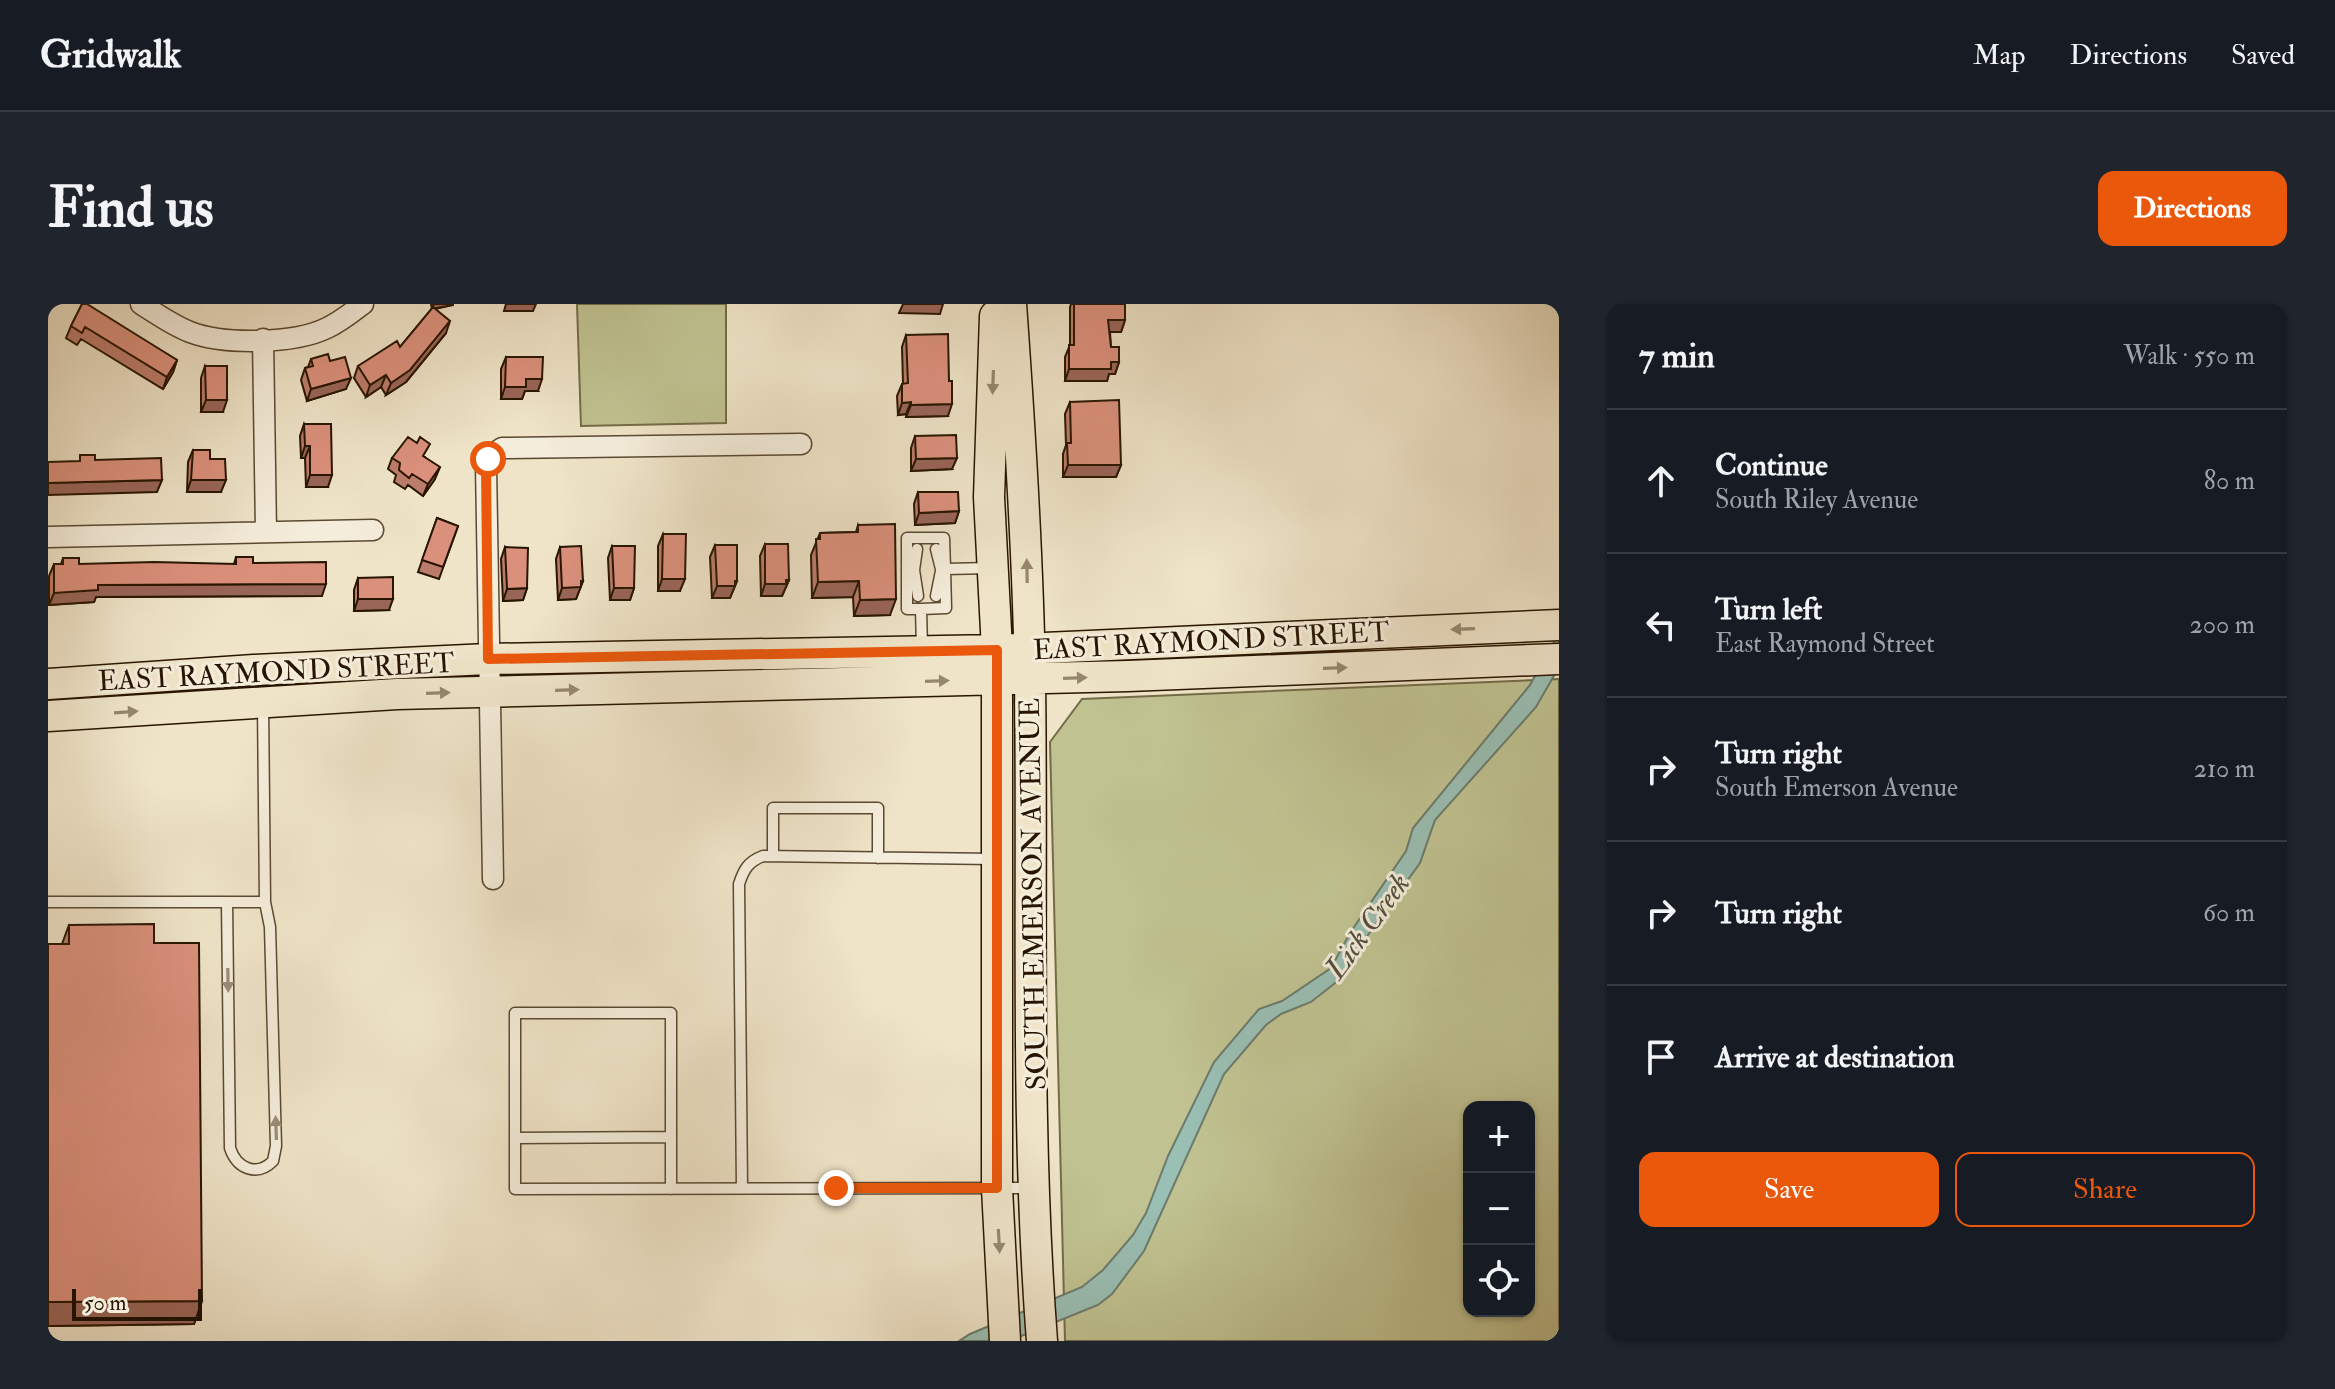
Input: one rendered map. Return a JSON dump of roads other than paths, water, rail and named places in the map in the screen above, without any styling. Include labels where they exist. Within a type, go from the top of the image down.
[{"type":"main road","name":"SOUTH EMERSON AVENUE","points":[[995,304],[989,497],[997,664],[997,1188],[1005,1341]]},
{"type":"main road","name":"SOUTH EMERSON AVENUE","points":[[1011,304],[1025,512],[1030,679],[1029,1016],[1042,1341]]},
{"type":"main road","name":"EAST RAYMOND STREET","points":[[48,716],[997,664],[1029,649],[1550,625]]},
{"type":"main road","name":"EAST RAYMOND STREET","points":[[48,684],[488,659],[922,651],[997,664],[1030,679],[1559,659]]},
{"type":"street","points":[[141,304],[193,333],[226,340],[312,334],[338,323],[363,304]]},
{"type":"street","points":[[263,339],[266,532]]},
{"type":"street","points":[[493,879],[486,465],[492,454],[502,448],[801,444]]},
{"type":"street","points":[[48,537],[373,530]]},
{"type":"lane","points":[[918,596],[907,538],[944,538],[936,596]]},
{"type":"lane","points":[[917,549],[907,609],[946,608],[936,549]]},
{"type":"lane","points":[[940,570],[993,567]]},
{"type":"lane","points":[[921,609],[922,651]]},
{"type":"lane","points":[[227,902],[230,1148],[238,1162],[252,1170],[266,1168],[273,1161],[276,1146],[270,927],[265,902],[263,702]]},
{"type":"lane","points":[[773,856],[773,808],[878,808],[878,858]]},
{"type":"lane","points":[[742,1188],[739,884],[744,869],[763,856],[997,859]]},
{"type":"lane","points":[[48,902],[265,902]]},
{"type":"lane","points":[[671,1189],[671,1013],[515,1013],[515,1189],[671,1189],[742,1188],[1035,1188]]},
{"type":"lane","points":[[515,1138],[671,1137]]},
{"type":"water","name":"Lick Creek","points":[[1559,633],[1559,667],[1536,707],[1435,820],[1420,863],[1363,942],[1344,976],[1311,1002],[1281,1014],[1266,1025],[1224,1074],[1144,1251],[1112,1294],[1098,1305],[1009,1341],[959,1341],[1082,1287],[1103,1270],[1133,1235],[1146,1213],[1168,1156],[1214,1062],[1259,1009],[1282,1001],[1331,968],[1350,933],[1406,851],[1413,828],[1530,685]]}]
